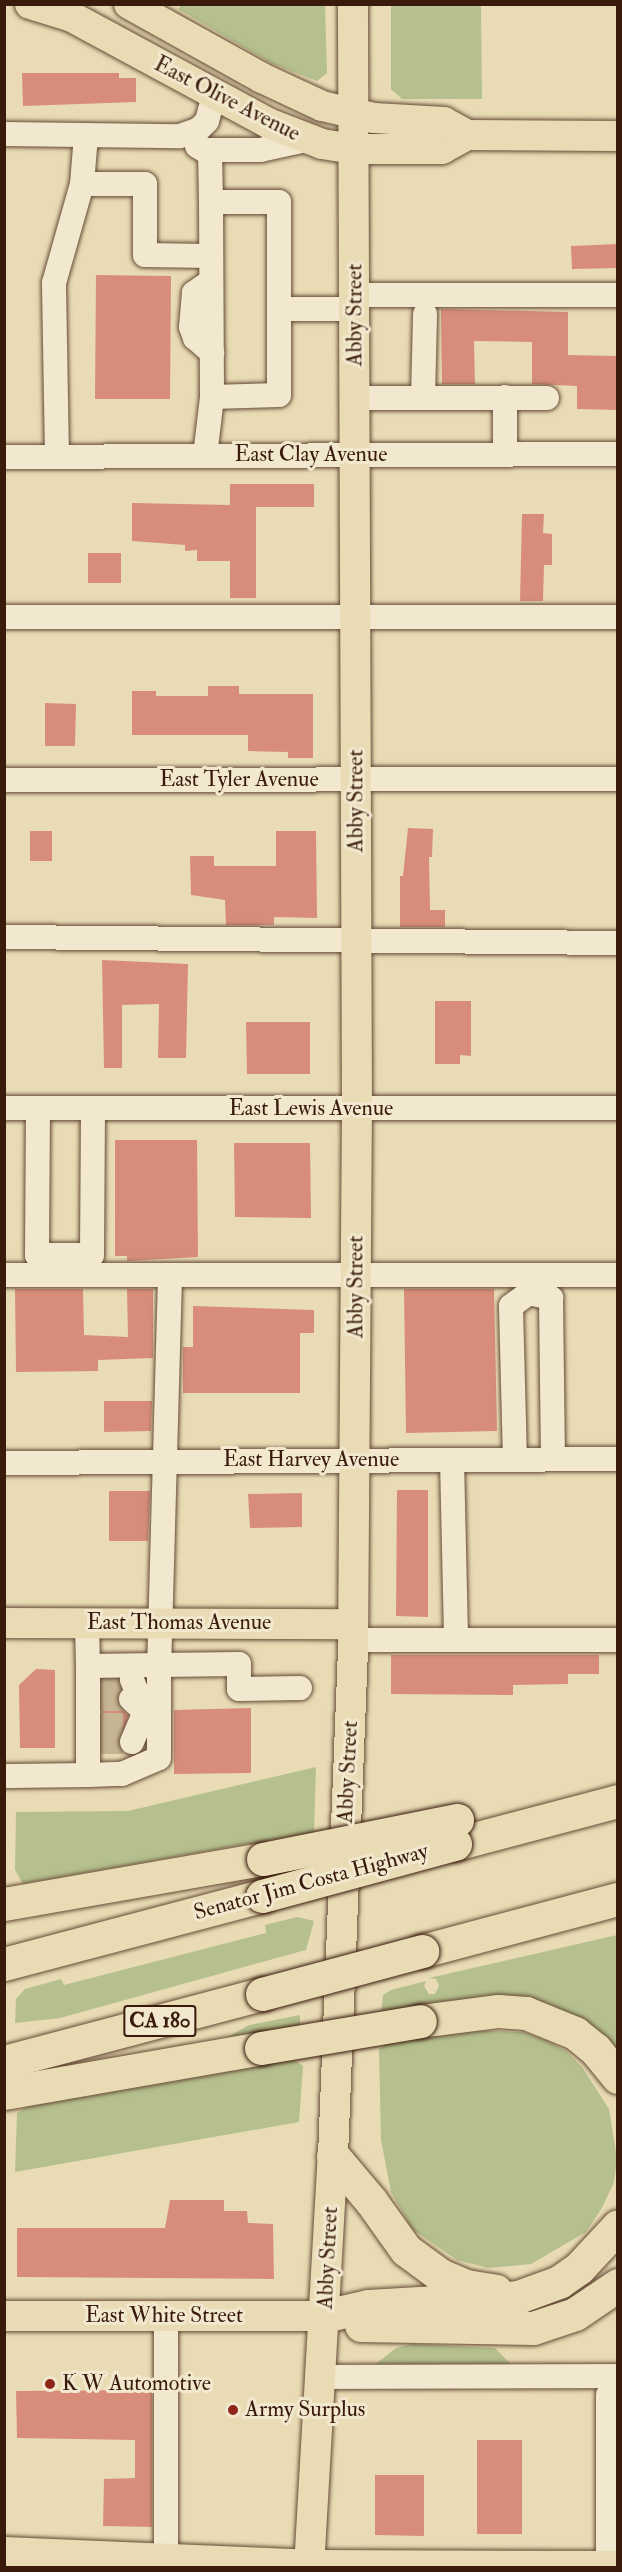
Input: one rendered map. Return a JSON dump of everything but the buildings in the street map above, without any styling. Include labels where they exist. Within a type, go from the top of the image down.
[{"type":"highway","points":[[20,1901],[263,1859],[456,1832],[618,1778]]},
{"type":"highway","name":"Senator Jim Costa Highway","points":[[4,1964],[262,1896],[456,1832],[618,1801]]},
{"type":"highway","name":"CA 180","points":[[4,2062],[618,1899]]},
{"type":"highway","points":[[4,2092],[420,2021],[498,2011],[526,2013],[575,2033],[595,2049],[618,2078]]},
{"type":"highway","points":[[333,2156],[371,2200],[393,2236],[425,2266],[466,2286],[484,2290],[512,2293],[542,2289]]},
{"type":"highway","points":[[324,2316],[368,2306],[495,2301],[542,2289],[579,2268],[618,2226]]},
{"type":"highway","points":[[324,2316],[369,2327],[524,2329],[575,2314],[618,2285]]},
{"type":"main road","name":"East Olive Avenue","points":[[30,4],[72,17],[214,94],[306,140],[354,149],[442,149],[467,135]]},
{"type":"main road","name":"East Olive Avenue","points":[[129,4],[295,95],[354,114],[444,122],[467,135],[618,136]]},
{"type":"main road","name":"Abby Street","points":[[309,2566],[333,2156],[353,1632],[357,942],[353,4]]},
{"type":"main road","name":"East Thomas Avenue","points":[[4,1623],[161,1623],[353,1632]]},
{"type":"main road","name":"East White Street","points":[[4,2316],[324,2316]]},
{"type":"main road","points":[[4,2552],[309,2566],[613,2566]]},
{"type":"street","points":[[4,134],[180,136],[199,129],[207,121],[214,94]]},
{"type":"street","points":[[57,457],[54,283],[82,184],[86,135]]},
{"type":"street","points":[[180,136],[210,150],[260,150],[306,140]]},
{"type":"street","points":[[205,456],[212,397],[210,150]]},
{"type":"street","points":[[82,184],[145,184],[145,255],[211,256]]},
{"type":"street","points":[[211,202],[279,202],[279,395],[212,397]]},
{"type":"street","points":[[279,309],[355,302],[618,295]]},
{"type":"street","points":[[423,398],[425,314]]},
{"type":"street","points":[[505,454],[506,397]]},
{"type":"street","points":[[356,398],[547,398]]},
{"type":"street","name":"East Clay Avenue","points":[[4,457],[618,454]]},
{"type":"street","points":[[4,617],[618,617]]},
{"type":"street","name":"East Tyler Avenue","points":[[4,780],[618,779]]},
{"type":"street","points":[[4,937],[618,943]]},
{"type":"street","name":"East Lewis Avenue","points":[[4,1108],[618,1108]]},
{"type":"street","points":[[38,1108],[37,1255],[92,1266],[170,1277],[618,1275]]},
{"type":"street","points":[[92,1266],[93,1108]]},
{"type":"street","points":[[4,1275],[92,1266]]},
{"type":"street","points":[[4,1776],[122,1774],[159,1758],[139,1711],[159,1665],[168,1461],[170,1277]]},
{"type":"street","points":[[515,1460],[511,1306],[529,1293],[551,1298],[553,1460]]},
{"type":"street","name":"East Harvey Avenue","points":[[4,1463],[618,1459]]},
{"type":"street","points":[[452,1460],[456,1640]]},
{"type":"street","points":[[87,1623],[95,1705],[88,1775]]},
{"type":"street","points":[[353,1632],[456,1640],[618,1640]]},
{"type":"street","points":[[95,1705],[159,1665],[239,1665],[239,1689],[300,1688]]},
{"type":"street","points":[[166,2316],[166,2559]]},
{"type":"street","points":[[320,2378],[613,2386],[613,2566]]},
{"type":"green space","points":[[181,5],[325,5],[327,73],[317,81],[273,64],[178,9]]},
{"type":"green space","points":[[391,5],[481,5],[482,99],[402,99],[391,89]]},
{"type":"green space","points":[[316,1767],[314,1832],[23,1884],[15,1870],[16,1812],[128,1811]]},
{"type":"green space","points":[[297,1917],[314,1921],[306,1950],[60,2018],[15,2023],[16,1999],[25,1989],[61,1979],[64,1985],[266,1933],[265,1925]]},
{"type":"green space","points":[[617,1935],[617,2055],[606,2044],[611,2041],[593,2030],[381,2014],[383,1995],[391,1990],[426,1981],[424,1986],[429,1994],[435,1994],[439,1986],[436,1979],[429,1978]]},
{"type":"green space","points":[[300,2015],[300,2028],[228,2037],[249,2025]]},
{"type":"green space","points":[[454,2030],[523,2032],[545,2040],[566,2051],[582,2067],[609,2109],[617,2159],[614,2182],[602,2208],[586,2232],[531,2264],[488,2268],[457,2260],[412,2229],[391,2192],[381,2140],[379,2049],[392,2040]]},
{"type":"green space","points":[[293,2059],[303,2066],[299,2122],[15,2172],[17,2113],[31,2104]]},
{"type":"green space","points":[[412,2344],[495,2348],[512,2365],[460,2375],[446,2363],[439,2370],[415,2373],[401,2363],[405,2370],[372,2367],[396,2348]]},
{"type":"tunnel","points":[[98,1679],[132,1679]]},
{"type":"tunnel","points":[[99,1699],[131,1699]]},
{"type":"tunnel","points":[[99,1725],[133,1725]]},
{"type":"tunnel","points":[[99,1742],[132,1742]]},
{"type":"place","name":"K W Automotive","points":[[50,2384]]},
{"type":"place","name":"Army Surplus","points":[[233,2410]]}]
